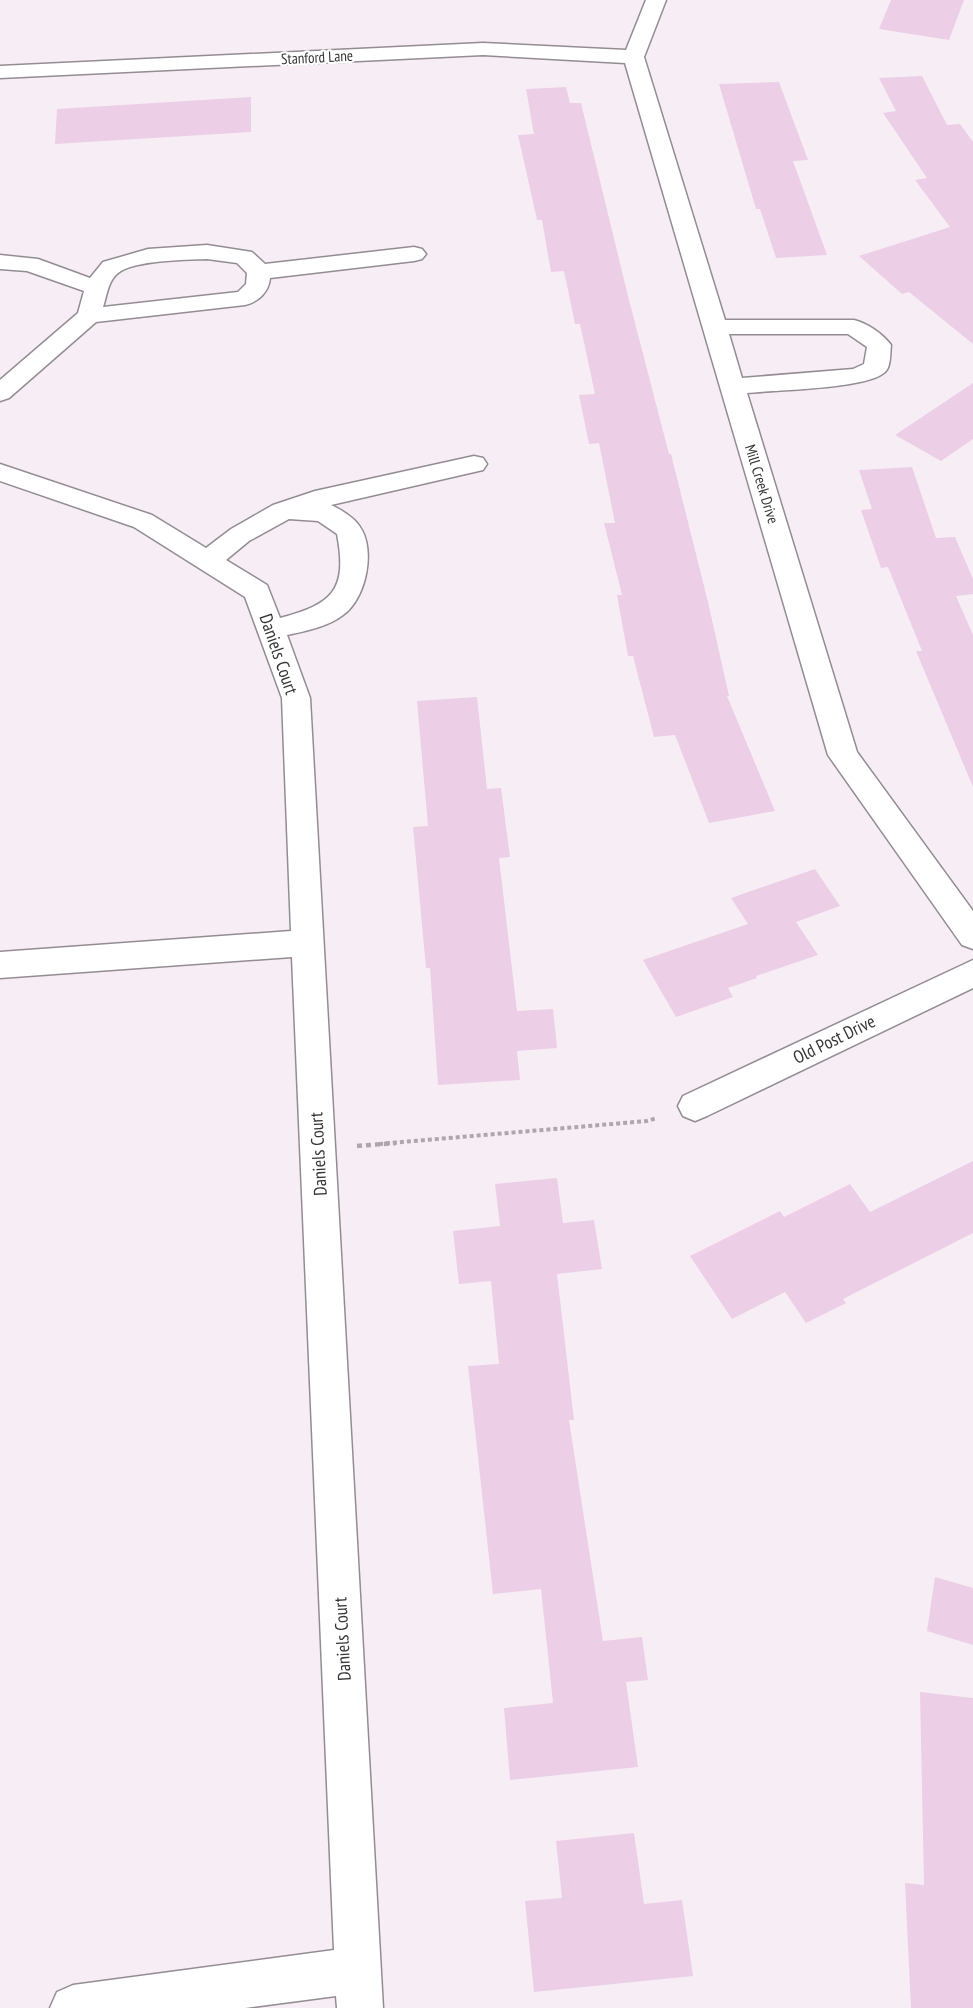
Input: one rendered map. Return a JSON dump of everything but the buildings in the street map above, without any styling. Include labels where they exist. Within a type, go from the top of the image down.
[{"type":"street","points":[[634,57],[656,0]]},
{"type":"street","name":"Stanford Lane","points":[[0,72],[483,49],[634,57]]},
{"type":"street","name":"Mill Creek Drive","points":[[634,57],[843,756],[973,936]]},
{"type":"street","points":[[0,393],[89,316],[97,288],[111,267],[156,254],[207,252],[244,257],[259,272],[258,286],[245,298],[89,316]]},
{"type":"street","points":[[259,272],[414,254]]},
{"type":"street","points":[[0,262],[30,264],[97,288]]},
{"type":"street","points":[[715,327],[854,327],[879,345],[876,368],[857,376],[733,386]]},
{"type":"street","points":[[207,561],[240,535],[282,512],[315,500],[474,464]]},
{"type":"street","name":"Daniels Court","points":[[0,472],[143,521],[257,592],[296,698],[359,1989]]},
{"type":"street","points":[[271,630],[333,610],[344,602],[350,591],[352,577],[354,551],[350,530],[324,512],[282,512]]},
{"type":"street","points":[[0,965],[308,943]]},
{"type":"street","name":"Old Post Drive","points":[[695,1106],[973,973]]},
{"type":"street","points":[[73,2008],[359,1989]]},
{"type":"path","points":[[318,1149],[647,1121],[695,1106]]}]
